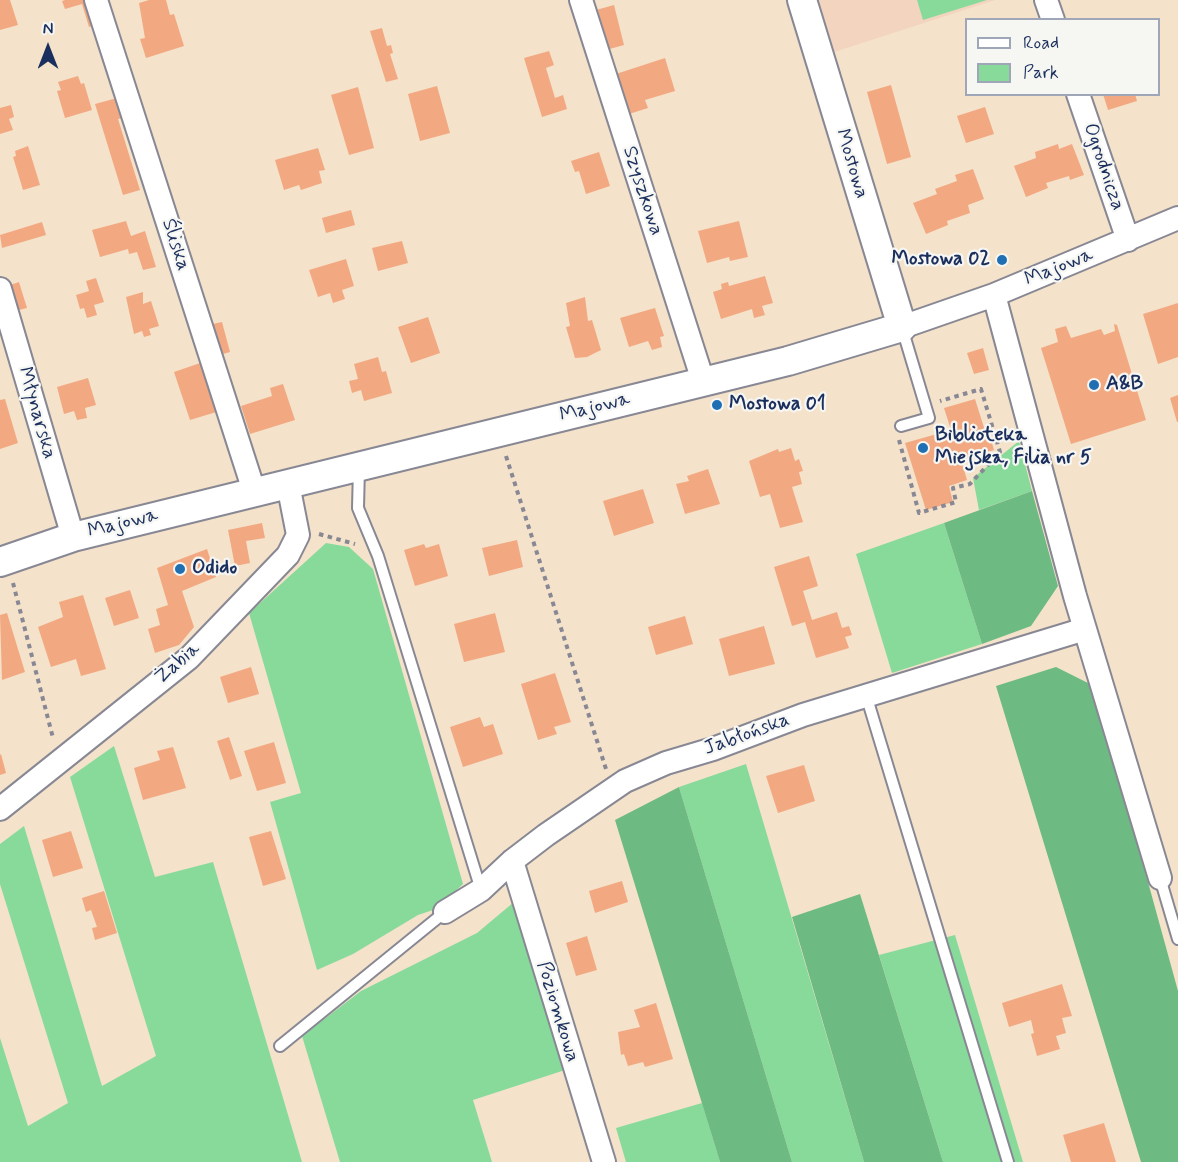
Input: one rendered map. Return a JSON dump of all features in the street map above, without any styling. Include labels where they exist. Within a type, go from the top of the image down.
[{"type":"street","name":"Śliska","points":[[96,0],[254,491]]},
{"type":"street","name":"Szyszkowa","points":[[581,0],[703,381]]},
{"type":"street","name":"Mostowa","points":[[802,0],[902,327]]},
{"type":"street","points":[[1046,0],[1052,18]]},
{"type":"street","name":"Ogrodnicza","points":[[1079,96],[1128,240]]},
{"type":"street","name":"Majowa","points":[[3,561],[73,537],[288,484],[359,464],[788,361],[902,327],[994,295],[1178,218]]},
{"type":"street","name":"Młynarska","points":[[0,289],[73,537]]},
{"type":"street","points":[[994,295],[1085,629],[1160,878]]},
{"type":"street","points":[[288,484],[298,535]]},
{"type":"street","name":"Żabia","points":[[0,809],[59,759],[189,658],[288,555],[298,535]]},
{"type":"street","name":"Jabłońska","points":[[445,912],[481,890],[512,861],[612,790],[666,763],[866,695],[1085,629]]},
{"type":"street","name":"Poziomkowa","points":[[512,861],[604,1162]]},
{"type":"lane","points":[[901,426],[928,418],[902,327]]},
{"type":"lane","points":[[359,464],[358,508],[378,556],[481,890]]},
{"type":"lane","points":[[866,695],[1008,1162]]},
{"type":"lane","points":[[1160,878],[1178,939]]},
{"type":"lane","points":[[280,1046],[445,912]]},
{"type":"path","points":[[901,426],[895,428],[919,513],[956,502],[952,488],[970,484],[1000,452],[981,389],[925,406]]},
{"type":"path","points":[[498,431],[612,790]]},
{"type":"path","points":[[298,535],[322,533],[346,540],[378,556]]},
{"type":"path","points":[[3,561],[59,759]]},
{"type":"shaded area","points":[[802,0],[995,0],[819,57]]},
{"type":"green space","points":[[917,0],[987,0],[923,20]]},
{"type":"green space","points":[[1019,441],[1032,491],[979,510],[973,478]]},
{"type":"green space","points":[[1032,491],[1058,586],[1031,626],[982,644],[944,523]]},
{"type":"green space","points":[[944,523],[982,644],[892,673],[856,554]]},
{"type":"green space","points":[[326,543],[349,547],[373,569],[463,884],[436,909],[418,915],[353,954],[317,970],[270,802],[301,793],[249,613]]},
{"type":"green space","points":[[1056,667],[1094,686],[1178,991],[1178,1162],[1141,1162],[996,686]]},
{"type":"green space","points":[[114,746],[155,877],[213,862],[302,1162],[0,1162],[0,1038],[28,1126],[68,1103],[0,884],[0,844],[24,826],[102,1086],[156,1056],[70,777]]},
{"type":"green space","points":[[746,764],[864,1162],[792,1162],[679,787]]},
{"type":"green space","points":[[679,787],[792,1162],[720,1162],[615,820]]},
{"type":"green space","points":[[860,894],[943,1162],[864,1162],[792,917]]},
{"type":"green space","points":[[514,902],[565,1070],[473,1100],[492,1162],[340,1162],[302,1036],[361,991],[477,933]]},
{"type":"green space","points":[[955,935],[1023,1162],[943,1162],[879,955]]},
{"type":"green space","points":[[702,1103],[720,1162],[626,1162],[616,1128]]},
{"type":"building","points":[[0,0],[10,0],[18,25],[0,30]]},
{"type":"building","points":[[91,0],[98,24],[89,27],[82,4],[65,9],[62,1]]},
{"type":"building","points":[[149,0],[166,0],[170,15],[174,14],[184,46],[146,58],[140,39],[145,38],[139,3]]},
{"type":"building","points":[[614,5],[624,45],[606,50],[596,10]]},
{"type":"building","points":[[382,28],[387,46],[391,45],[393,53],[390,54],[398,79],[386,82],[370,31]]},
{"type":"building","points":[[549,51],[554,65],[546,68],[555,98],[563,95],[567,109],[542,117],[524,58]]},
{"type":"building","points":[[665,58],[675,91],[645,100],[648,108],[629,114],[616,74]]},
{"type":"building","points":[[78,76],[81,84],[84,83],[92,110],[65,118],[57,91],[61,90],[58,82]]},
{"type":"building","points":[[891,85],[911,157],[887,164],[867,92]]},
{"type":"building","points":[[437,86],[450,133],[420,141],[408,94]]},
{"type":"building","points":[[358,87],[374,148],[349,155],[331,95]]},
{"type":"building","points":[[1104,96],[1136,96],[1137,101],[1108,110]]},
{"type":"building","points":[[117,98],[123,118],[118,119],[140,190],[123,195],[95,104]]},
{"type":"building","points":[[11,105],[14,117],[9,119],[13,130],[0,134],[0,108]]},
{"type":"building","points":[[985,107],[994,134],[966,143],[957,116]]},
{"type":"building","points":[[1058,144],[1059,149],[1072,144],[1084,175],[1070,180],[1069,176],[1046,183],[1048,188],[1026,197],[1014,166],[1036,158],[1035,152]]},
{"type":"building","points":[[28,146],[40,185],[23,190],[13,157],[16,156],[15,151]]},
{"type":"building","points":[[318,148],[325,170],[319,171],[322,183],[301,190],[299,185],[284,190],[275,160]]},
{"type":"building","points":[[599,152],[610,186],[586,194],[579,171],[575,172],[571,161]]},
{"type":"building","points":[[973,169],[984,199],[968,205],[970,213],[947,221],[948,225],[926,234],[913,203],[937,194],[935,189],[957,181],[955,175]]},
{"type":"building","points":[[351,210],[355,225],[326,233],[322,218]]},
{"type":"building","points":[[126,221],[131,236],[145,231],[156,267],[143,270],[137,252],[129,254],[128,249],[100,257],[92,230]]},
{"type":"building","points":[[739,221],[748,257],[730,261],[729,257],[707,263],[698,231]]},
{"type":"building","points":[[42,222],[46,235],[2,248],[0,235]]},
{"type":"building","points":[[402,241],[408,263],[378,271],[372,248]]},
{"type":"building","points":[[346,259],[354,286],[342,290],[345,299],[333,303],[330,293],[318,297],[309,270]]},
{"type":"building","points":[[765,276],[773,303],[762,306],[765,315],[754,318],[752,309],[721,319],[713,292],[722,289],[721,284],[728,282],[729,286]]},
{"type":"building","points":[[96,278],[104,302],[94,305],[97,315],[87,318],[84,308],[80,309],[76,295],[89,291],[86,281]]},
{"type":"building","points":[[19,282],[27,308],[15,311],[7,286]]},
{"type":"building","points":[[143,292],[143,304],[151,301],[159,326],[149,329],[151,335],[144,337],[142,331],[134,334],[126,297]]},
{"type":"building","points":[[585,297],[588,321],[592,320],[601,350],[587,357],[575,358],[566,327],[570,326],[566,303]]},
{"type":"building","points":[[1178,303],[1178,357],[1158,364],[1143,314]]},
{"type":"building","points":[[655,308],[664,336],[660,337],[662,347],[652,350],[648,341],[629,347],[620,318]]},
{"type":"building","points":[[428,317],[440,353],[411,363],[398,327]]},
{"type":"building","points":[[222,322],[230,352],[216,356],[208,325]]},
{"type":"building","name":"A&B","points":[[1114,324],[1117,325],[1146,420],[1071,444],[1041,348],[1058,342],[1055,329],[1066,326],[1071,338],[1101,329],[1104,335],[1115,331]]},
{"type":"building","points":[[983,348],[989,370],[974,374],[967,353]]},
{"type":"building","points":[[378,357],[382,372],[386,371],[392,393],[364,401],[361,390],[352,393],[349,381],[358,379],[354,364]]},
{"type":"building","points":[[206,361],[223,410],[190,420],[174,372]]},
{"type":"building","points":[[88,378],[96,405],[85,408],[87,418],[77,420],[74,411],[64,414],[57,387]]},
{"type":"building","points":[[283,384],[295,420],[250,434],[241,406],[272,396],[270,388]]},
{"type":"building","points":[[1178,395],[1178,422],[1177,422],[1170,398]]},
{"type":"building","points":[[5,399],[18,443],[0,449],[0,400]]},
{"type":"building","points":[[975,399],[986,434],[989,433],[994,450],[961,460],[967,480],[949,486],[953,502],[926,510],[905,443],[951,430],[944,408]]},
{"type":"building","points":[[791,448],[795,461],[799,459],[803,471],[799,472],[802,484],[792,487],[803,522],[780,528],[770,494],[760,497],[749,461],[778,449],[779,452]]},
{"type":"building","points":[[708,469],[720,504],[685,514],[676,484],[689,481],[687,476]]},
{"type":"building","points":[[643,489],[654,523],[614,536],[603,501]]},
{"type":"building","points":[[262,523],[265,538],[246,541],[250,563],[235,566],[228,530]]},
{"type":"building","points":[[517,540],[523,567],[489,576],[482,548]]},
{"type":"building","points":[[424,544],[426,548],[439,544],[448,576],[415,586],[404,550]]},
{"type":"building","points":[[207,549],[216,577],[182,591],[194,627],[179,645],[155,653],[148,629],[160,625],[156,609],[168,605],[157,568]]},
{"type":"building","points":[[809,556],[818,586],[803,591],[812,620],[837,612],[842,628],[849,626],[852,635],[845,637],[849,648],[816,658],[805,622],[792,626],[774,567]]},
{"type":"building","points":[[130,590],[139,618],[114,626],[105,598]]},
{"type":"building","points":[[83,595],[106,669],[81,676],[76,659],[51,667],[38,627],[63,617],[59,602]]},
{"type":"building","points":[[7,613],[25,672],[2,680],[0,615]]},
{"type":"building","points":[[495,613],[505,652],[464,662],[454,624]]},
{"type":"building","points":[[685,616],[693,644],[656,655],[648,627]]},
{"type":"building","points":[[764,626],[775,664],[729,676],[719,639]]},
{"type":"building","points":[[251,667],[259,694],[228,703],[220,677]]},
{"type":"building","points":[[555,673],[571,722],[554,727],[557,734],[538,740],[521,684]]},
{"type":"building","points":[[480,717],[484,727],[493,724],[503,754],[463,767],[450,727]]},
{"type":"building","points":[[229,737],[242,776],[230,780],[217,741]]},
{"type":"building","points":[[274,742],[286,783],[257,791],[244,751]]},
{"type":"building","points":[[173,747],[186,788],[143,800],[134,768],[160,760],[157,751]]},
{"type":"building","points":[[0,755],[6,773],[0,775]]},
{"type":"building","points":[[804,765],[815,801],[778,813],[766,776]]},
{"type":"building","points":[[71,831],[83,868],[53,877],[42,840]]},
{"type":"building","points":[[271,831],[286,879],[263,886],[249,837]]},
{"type":"building","points":[[622,881],[628,902],[595,913],[589,891]]},
{"type":"building","points":[[104,891],[117,933],[95,940],[92,928],[97,927],[91,910],[86,912],[82,898]]},
{"type":"building","points":[[587,936],[597,970],[576,976],[566,943]]},
{"type":"building","points":[[1062,984],[1072,1016],[1062,1018],[1066,1033],[1056,1036],[1060,1049],[1037,1056],[1031,1034],[1034,1033],[1031,1020],[1009,1027],[1002,1003]]},
{"type":"building","points":[[656,1003],[673,1059],[645,1067],[643,1062],[628,1066],[624,1054],[621,1055],[618,1032],[640,1027],[634,1010]]},
{"type":"building","points":[[1104,1123],[1116,1162],[1071,1162],[1063,1135]]},
{"type":"place","name":"Mostowa 02","points":[[1002,260]]},
{"type":"place","name":"A&B","points":[[1094,385]]},
{"type":"place","name":"Mostowa 01","points":[[717,405]]},
{"type":"place","name":"Biblioteka Miejska, Filia nr 5","points":[[923,448]]},
{"type":"place","name":"Odido","points":[[180,569]]}]
